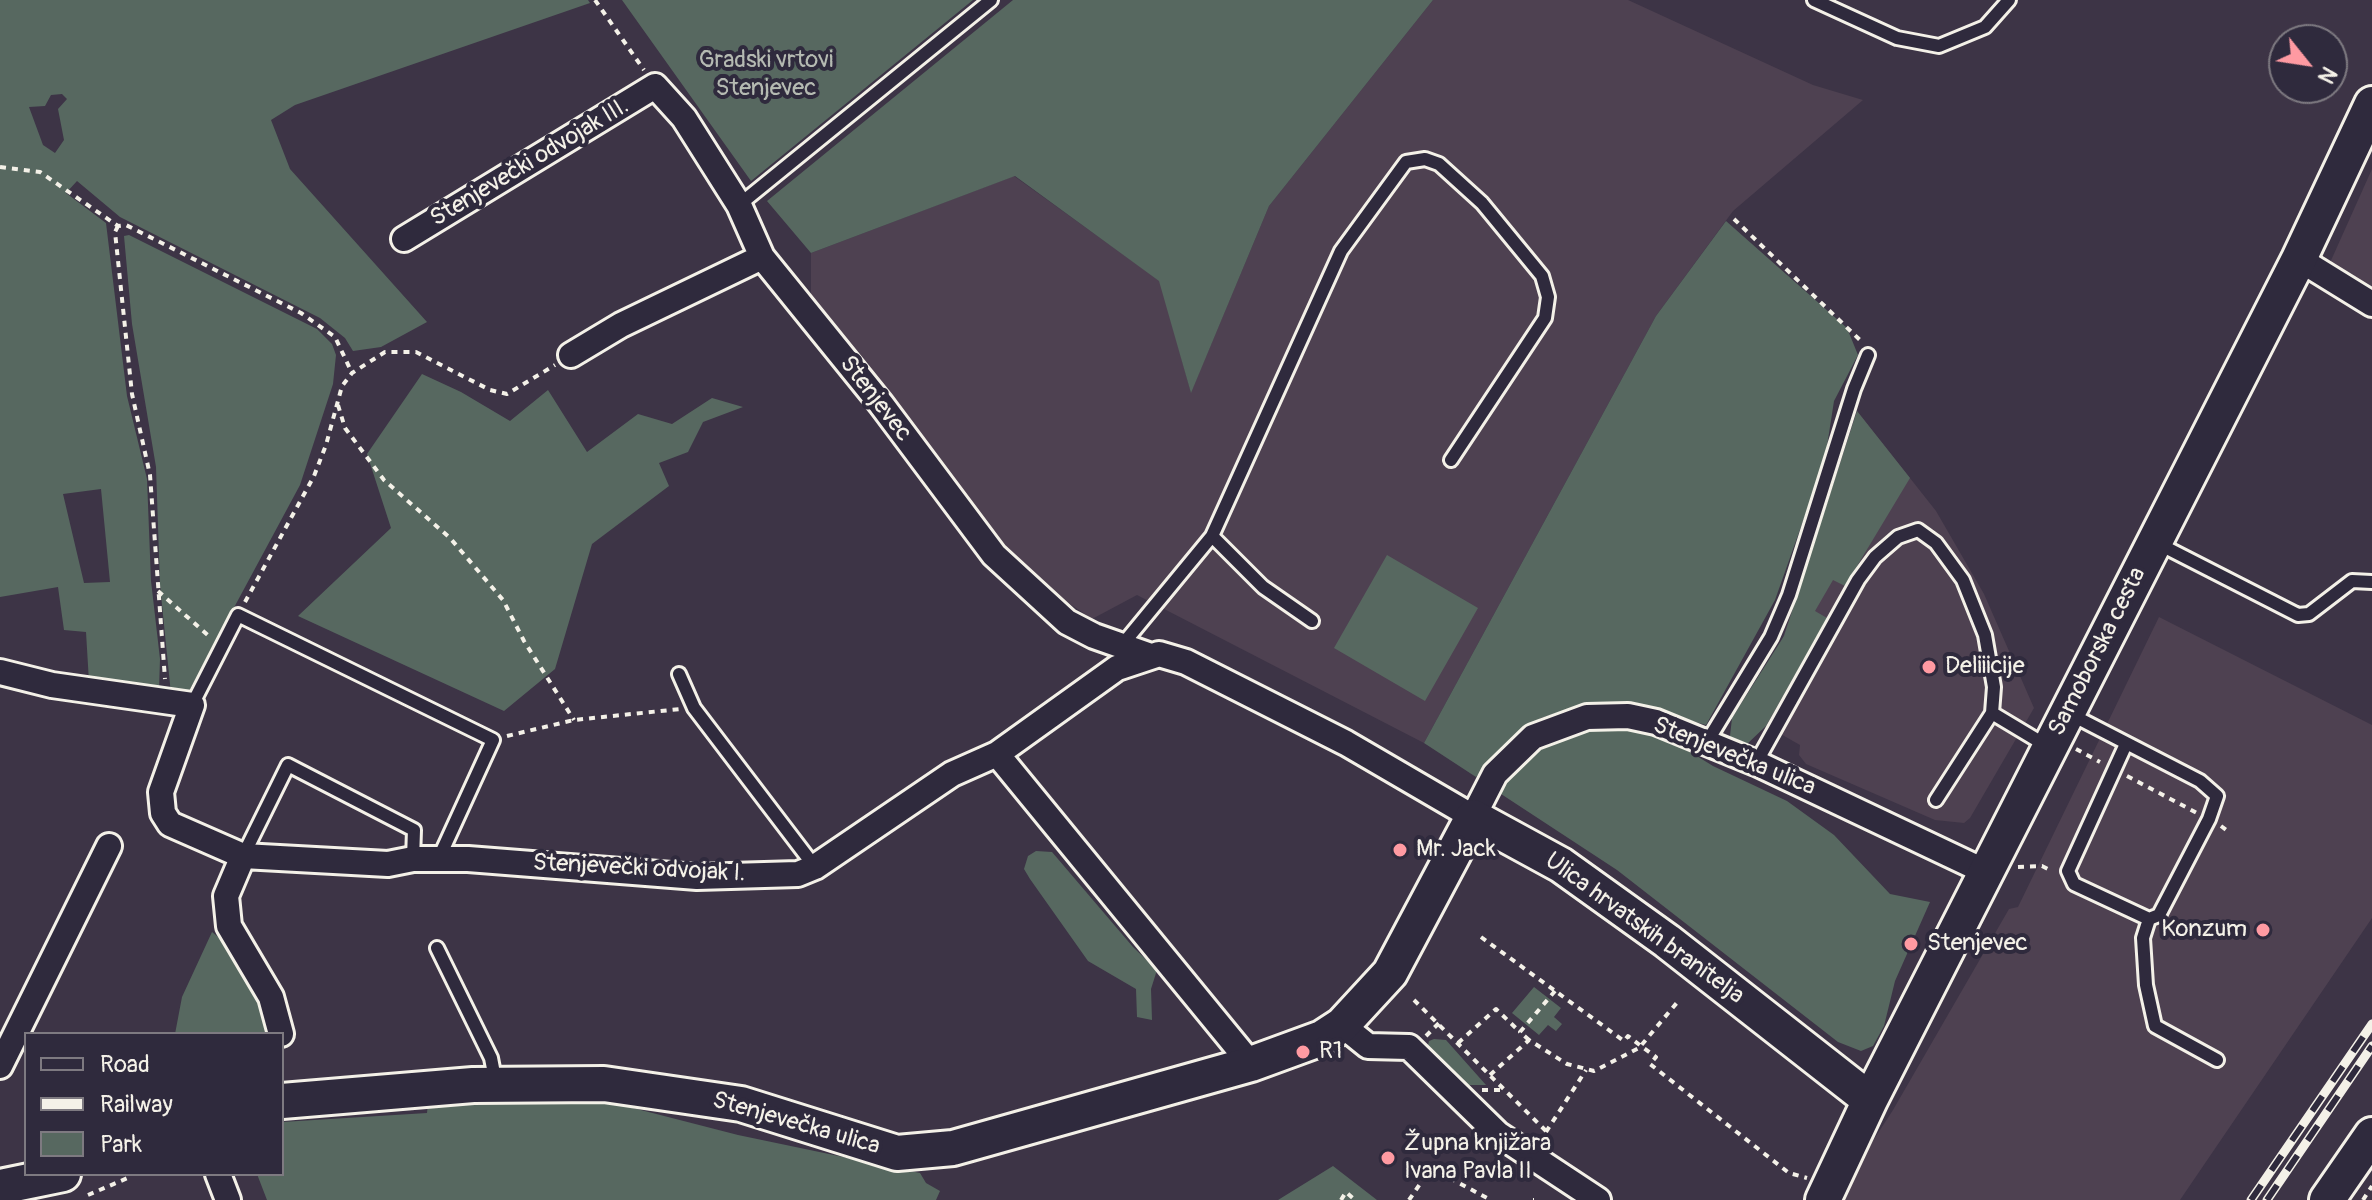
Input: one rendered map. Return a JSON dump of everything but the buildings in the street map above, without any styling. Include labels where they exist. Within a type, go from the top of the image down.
[{"type":"street","name":"Stenjevec","points":[[655,86],[684,118],[739,205],[762,257],[881,404],[994,555],[1067,622],[1094,636],[1148,655]]},
{"type":"street","name":"Stenjevečki odvojak III.","points":[[404,239],[655,86]]},
{"type":"street","name":"Samoborska cesta","points":[[1823,1200],[1870,1100],[2001,870],[2062,748],[2067,712],[2299,259],[2372,104]]},
{"type":"street","points":[[571,355],[621,325],[762,257]]},
{"type":"street","points":[[2299,259],[2372,304]]},
{"type":"street","name":"Stenjevečki odvojak I.","points":[[192,705],[161,792],[163,813],[170,824],[243,856],[388,864],[439,858],[697,877],[798,874],[815,867],[952,774],[997,754],[1098,679],[1148,655]]},
{"type":"street","name":"Ulica hrvatskih branitelja","points":[[1148,655],[1170,656],[1224,680],[1346,743],[1561,865],[1667,941],[1870,1100]]},
{"type":"street","points":[[0,672],[52,685],[192,705]]},
{"type":"street","name":"Stenjevečka ulica","points":[[284,1101],[496,1084],[604,1084],[706,1097],[770,1112],[897,1153],[925,1153],[1251,1064],[1322,1038],[1342,1025],[1390,973],[1486,788],[1509,756],[1533,737],[1587,717],[1628,716],[1656,722],[2001,870]]},
{"type":"street","points":[[997,754],[1251,1064]]},
{"type":"street","points":[[0,1066],[109,846]]},
{"type":"street","points":[[243,856],[226,896],[229,926],[271,997],[280,1032]]},
{"type":"street","points":[[1342,1025],[1368,1046],[1409,1047],[1498,1134],[1528,1157],[1598,1200]]},
{"type":"street","points":[[2327,1200],[2372,1135]]},
{"type":"street","points":[[219,1176],[228,1200]]},
{"type":"street","points":[[0,1187],[72,1181]]},
{"type":"street","points":[[26,1200],[72,1181]]},
{"type":"lane","points":[[739,205],[991,0]]},
{"type":"lane","points":[[1814,0],[1897,38],[1939,46],[1985,27],[2009,0]]},
{"type":"lane","points":[[1123,644],[1212,536],[1341,251],[1406,162],[1425,159],[1439,164],[1482,203],[1542,276],[1548,297],[1545,318],[1451,460]]},
{"type":"lane","points":[[1707,742],[1771,637],[1789,595],[1854,389],[1868,355]]},
{"type":"lane","points":[[1756,763],[1858,580],[1875,557],[1898,537],[1918,530],[1936,543],[1963,580],[1985,635],[1994,687],[1992,713],[1936,800]]},
{"type":"lane","points":[[1212,536],[1263,587],[1312,621]]},
{"type":"lane","points":[[2155,542],[2298,615],[2309,614],[2352,581],[2372,582]]},
{"type":"lane","points":[[192,705],[238,615],[493,740],[439,858]]},
{"type":"lane","points":[[679,674],[694,708],[815,867]]},
{"type":"lane","points":[[2067,712],[2200,781],[2217,796],[2209,819],[2159,915],[2149,919],[2081,888],[2069,874],[2069,863],[2126,744]]},
{"type":"lane","points":[[1992,713],[2062,748]]},
{"type":"lane","points":[[243,856],[288,765],[414,830],[413,859]]},
{"type":"lane","points":[[2149,919],[2143,938],[2155,1026],[2217,1060]]},
{"type":"lane","points":[[437,948],[491,1058],[496,1084]]},
{"type":"path","points":[[595,0],[655,86]]},
{"type":"path","points":[[0,167],[40,172],[118,226],[126,225],[327,328],[352,373]]},
{"type":"path","points":[[1734,219],[1859,335],[1868,355]]},
{"type":"path","points":[[118,226],[115,232],[132,394],[150,475],[167,700]]},
{"type":"path","points":[[238,615],[314,476],[342,386],[352,373],[385,352],[416,352],[490,390],[507,394],[571,355]]},
{"type":"path","points":[[337,403],[345,428],[384,480],[450,538],[503,600],[524,641],[574,720]]},
{"type":"path","points":[[158,591],[221,648]]},
{"type":"path","points":[[493,740],[574,720],[694,708]]},
{"type":"path","points":[[2062,748],[2106,765]]},
{"type":"path","points":[[2118,771],[2204,817]]},
{"type":"path","points":[[2001,870],[2042,866],[2069,874]]},
{"type":"path","points":[[1481,937],[1624,1041],[1628,1036],[1656,1057],[1650,1064],[1789,1173],[1799,1176]]},
{"type":"path","points":[[1520,1032],[1555,991]]},
{"type":"path","points":[[1458,1043],[1496,1009],[1529,1040],[1567,1064],[1594,1071],[1641,1046],[1680,999]]},
{"type":"path","points":[[1414,1000],[1546,1131]]},
{"type":"path","points":[[1490,1075],[1529,1040]]},
{"type":"path","points":[[1542,1137],[1586,1070]]},
{"type":"path","points":[[1409,1200],[1431,1168],[1487,1199]]},
{"type":"path","points":[[72,1181],[130,1177]]},
{"type":"path","points":[[2363,1200],[2372,1186]]},
{"type":"path","points":[[1341,1200],[1346,1192]]},
{"type":"path","points":[[1346,1192],[1348,1200]]},
{"type":"path","points":[[1346,1192],[1355,1200]]},
{"type":"shaded area","points":[[1433,0],[1628,0],[1813,85],[1863,100],[1733,211],[1656,316],[1424,743],[1137,595],[1092,619],[1006,560],[811,301],[811,253],[1014,176],[1160,281],[1191,392],[1269,206]]},
{"type":"shaded area","points":[[2372,169],[2372,320],[2320,285]]},
{"type":"shaded area","points":[[1857,411],[1936,511],[1984,594],[2034,708],[1970,818],[1964,823],[1935,820],[1806,764],[1799,755],[1800,745],[1756,720]]},
{"type":"shaded area","points":[[2159,617],[2372,725],[2372,918],[2180,1200],[1843,1200],[1852,1173],[1893,1110],[2009,909],[2018,907]]},
{"type":"green space","points":[[0,0],[588,0],[590,3],[295,105],[271,120],[290,169],[427,322],[381,347],[353,351],[345,338],[320,318],[120,217],[77,181],[66,193],[106,223],[127,396],[147,479],[151,581],[160,659],[159,690],[89,682],[86,632],[64,630],[58,587],[0,597]],"holes":[[[62,94],[67,99],[58,109],[64,140],[55,153],[43,145],[29,107],[45,106],[51,95]],[[101,489],[110,582],[84,583],[63,494]]]},
{"type":"green space","name":"Gradski vrtovi Stenjevec","points":[[622,0],[973,0],[751,181]]},
{"type":"green space","points":[[1013,0],[1433,0],[1269,206],[1191,393],[1159,281],[1015,176],[811,253],[767,201]]},
{"type":"green space","points":[[1726,221],[1847,328],[1858,355],[1834,401],[1825,459],[1775,600],[1706,725],[1635,705],[1581,705],[1541,718],[1512,739],[1476,777],[1424,743],[1656,316]]},
{"type":"green space","points":[[129,235],[317,329],[332,344],[336,355],[333,384],[300,485],[188,693],[171,694],[160,585],[156,467],[132,324],[124,236]]},
{"type":"green space","points":[[422,374],[461,392],[510,421],[548,390],[587,452],[638,414],[672,424],[712,398],[743,407],[703,422],[688,452],[659,463],[669,486],[592,544],[555,669],[504,711],[298,616],[391,528],[367,454]]},
{"type":"green space","points":[[1857,411],[1910,478],[1845,586],[1833,580],[1815,611],[1827,618],[1766,726],[1746,745],[1737,744],[1730,736],[1732,718],[1784,636]]},
{"type":"green space","points":[[1387,555],[1478,608],[1425,701],[1334,648]]},
{"type":"green space","points":[[1618,727],[1666,737],[1713,766],[1787,801],[1834,835],[1890,894],[1930,902],[1895,981],[1884,1026],[1873,1046],[1861,1051],[1838,1042],[1617,870],[1498,792],[1499,786],[1527,755],[1547,742],[1591,728]]},
{"type":"green space","points":[[1036,851],[1052,852],[1133,947],[1157,970],[1151,989],[1152,1020],[1137,1017],[1136,989],[1088,961],[1030,879],[1024,869],[1028,856]]},
{"type":"green space","points":[[212,932],[237,952],[249,970],[271,1032],[175,1032],[182,997]]},
{"type":"green space","points":[[1534,987],[1561,1008],[1554,1017],[1562,1024],[1556,1031],[1548,1025],[1539,1035],[1512,1013]]},
{"type":"green space","points":[[1446,1040],[1486,1085],[1462,1085],[1427,1049],[1429,1041]]},
{"type":"green space","points":[[524,1098],[602,1100],[738,1135],[920,1173],[926,1183],[940,1191],[936,1200],[267,1200],[258,1176],[284,1176],[284,1122],[427,1113],[428,1103]]},
{"type":"green space","points":[[1333,1166],[1377,1200],[1278,1200]]},
{"type":"railway","points":[[2251,1200],[2372,1024]]},
{"type":"railway","points":[[2267,1200],[2372,1046]]},
{"type":"place","name":"Deliiicije","points":[[1929,667]]},
{"type":"place","name":"Mr. Jack","points":[[1400,850]]},
{"type":"place","name":"Konzum","points":[[2263,930]]},
{"type":"place","name":"Stenjevec","points":[[1911,944]]},
{"type":"place","name":"R1","points":[[1303,1052]]},
{"type":"place","name":"Župna knjižara Ivana Pavla II","points":[[1388,1158]]}]
